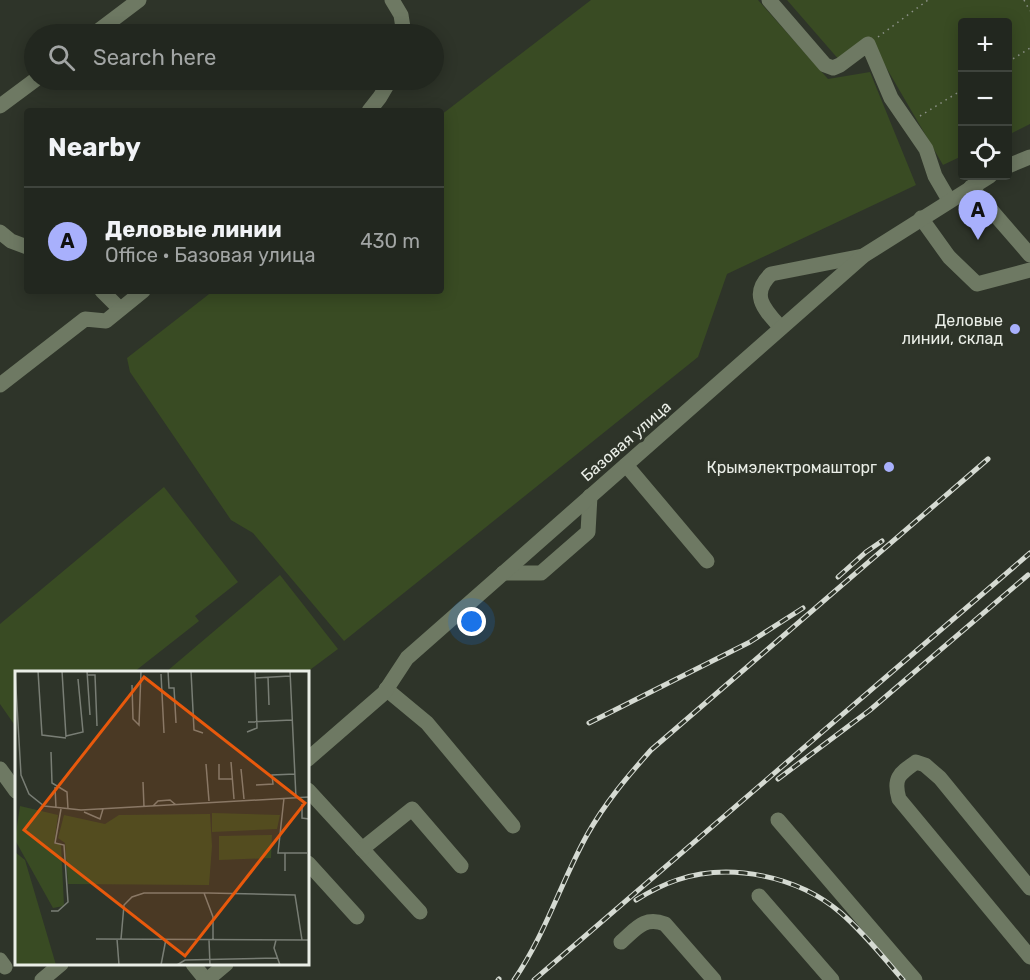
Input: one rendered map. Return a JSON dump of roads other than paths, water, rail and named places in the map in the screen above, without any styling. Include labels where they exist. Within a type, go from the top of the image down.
[{"type":"street","points":[[392,0],[401,15],[402,24]]},
{"type":"street","points":[[769,0],[825,65],[833,68],[840,65],[868,44],[891,98],[926,149],[935,176],[949,200]]},
{"type":"street","points":[[106,24],[132,3]]},
{"type":"street","points":[[0,106],[24,88]]},
{"type":"street","points":[[372,108],[385,90]]},
{"type":"street","points":[[1012,165],[1030,158]]},
{"type":"street","name":"Базовая улица","points":[[309,758],[363,713],[386,689],[407,658],[863,256],[983,180]]},
{"type":"street","points":[[971,187],[1030,255]]},
{"type":"street","points":[[921,218],[950,257],[977,284],[1030,270]]},
{"type":"street","points":[[0,232],[11,242],[24,246]]},
{"type":"street","points":[[781,328],[765,310],[759,293],[764,281],[771,274],[863,256]]},
{"type":"street","points":[[105,294],[120,309]]},
{"type":"street","points":[[0,384],[85,319],[106,321],[139,294]]},
{"type":"street","points":[[626,465],[707,561]]},
{"type":"street","points":[[503,573],[541,573],[588,532],[591,496]]},
{"type":"street","points":[[386,689],[427,723],[513,826]]},
{"type":"street","points":[[1030,888],[940,778],[925,765],[916,762],[898,776],[896,786],[899,799],[1030,957]]},
{"type":"street","points":[[0,769],[15,790]]},
{"type":"street","points":[[309,791],[420,912]]},
{"type":"street","points":[[362,849],[411,809],[461,866]]},
{"type":"street","points":[[778,820],[915,980]]},
{"type":"street","points":[[309,864],[357,917]]},
{"type":"street","points":[[759,896],[832,980]]},
{"type":"street","points":[[621,942],[644,923],[654,920],[665,924],[714,980]]},
{"type":"street","points":[[195,965],[207,980],[224,965]]},
{"type":"railway","points":[[514,980],[535,945],[594,823],[651,750],[988,459]]},
{"type":"railway","points":[[838,577],[882,541]]},
{"type":"railway","points":[[534,980],[1030,553]]},
{"type":"railway","points":[[778,779],[870,710],[1028,575]]},
{"type":"railway","points":[[589,723],[750,642],[803,608]]},
{"type":"railway","points":[[636,900],[677,880],[719,872],[763,876],[784,882],[824,900],[841,913],[903,980]]},
{"type":"place","name":"Деловые линии","points":[[978,240]]},
{"type":"place","name":"Деловые линии, склад","points":[[1015,329]]},
{"type":"place","name":"Крымэлектромашторг","points":[[889,467]]}]
